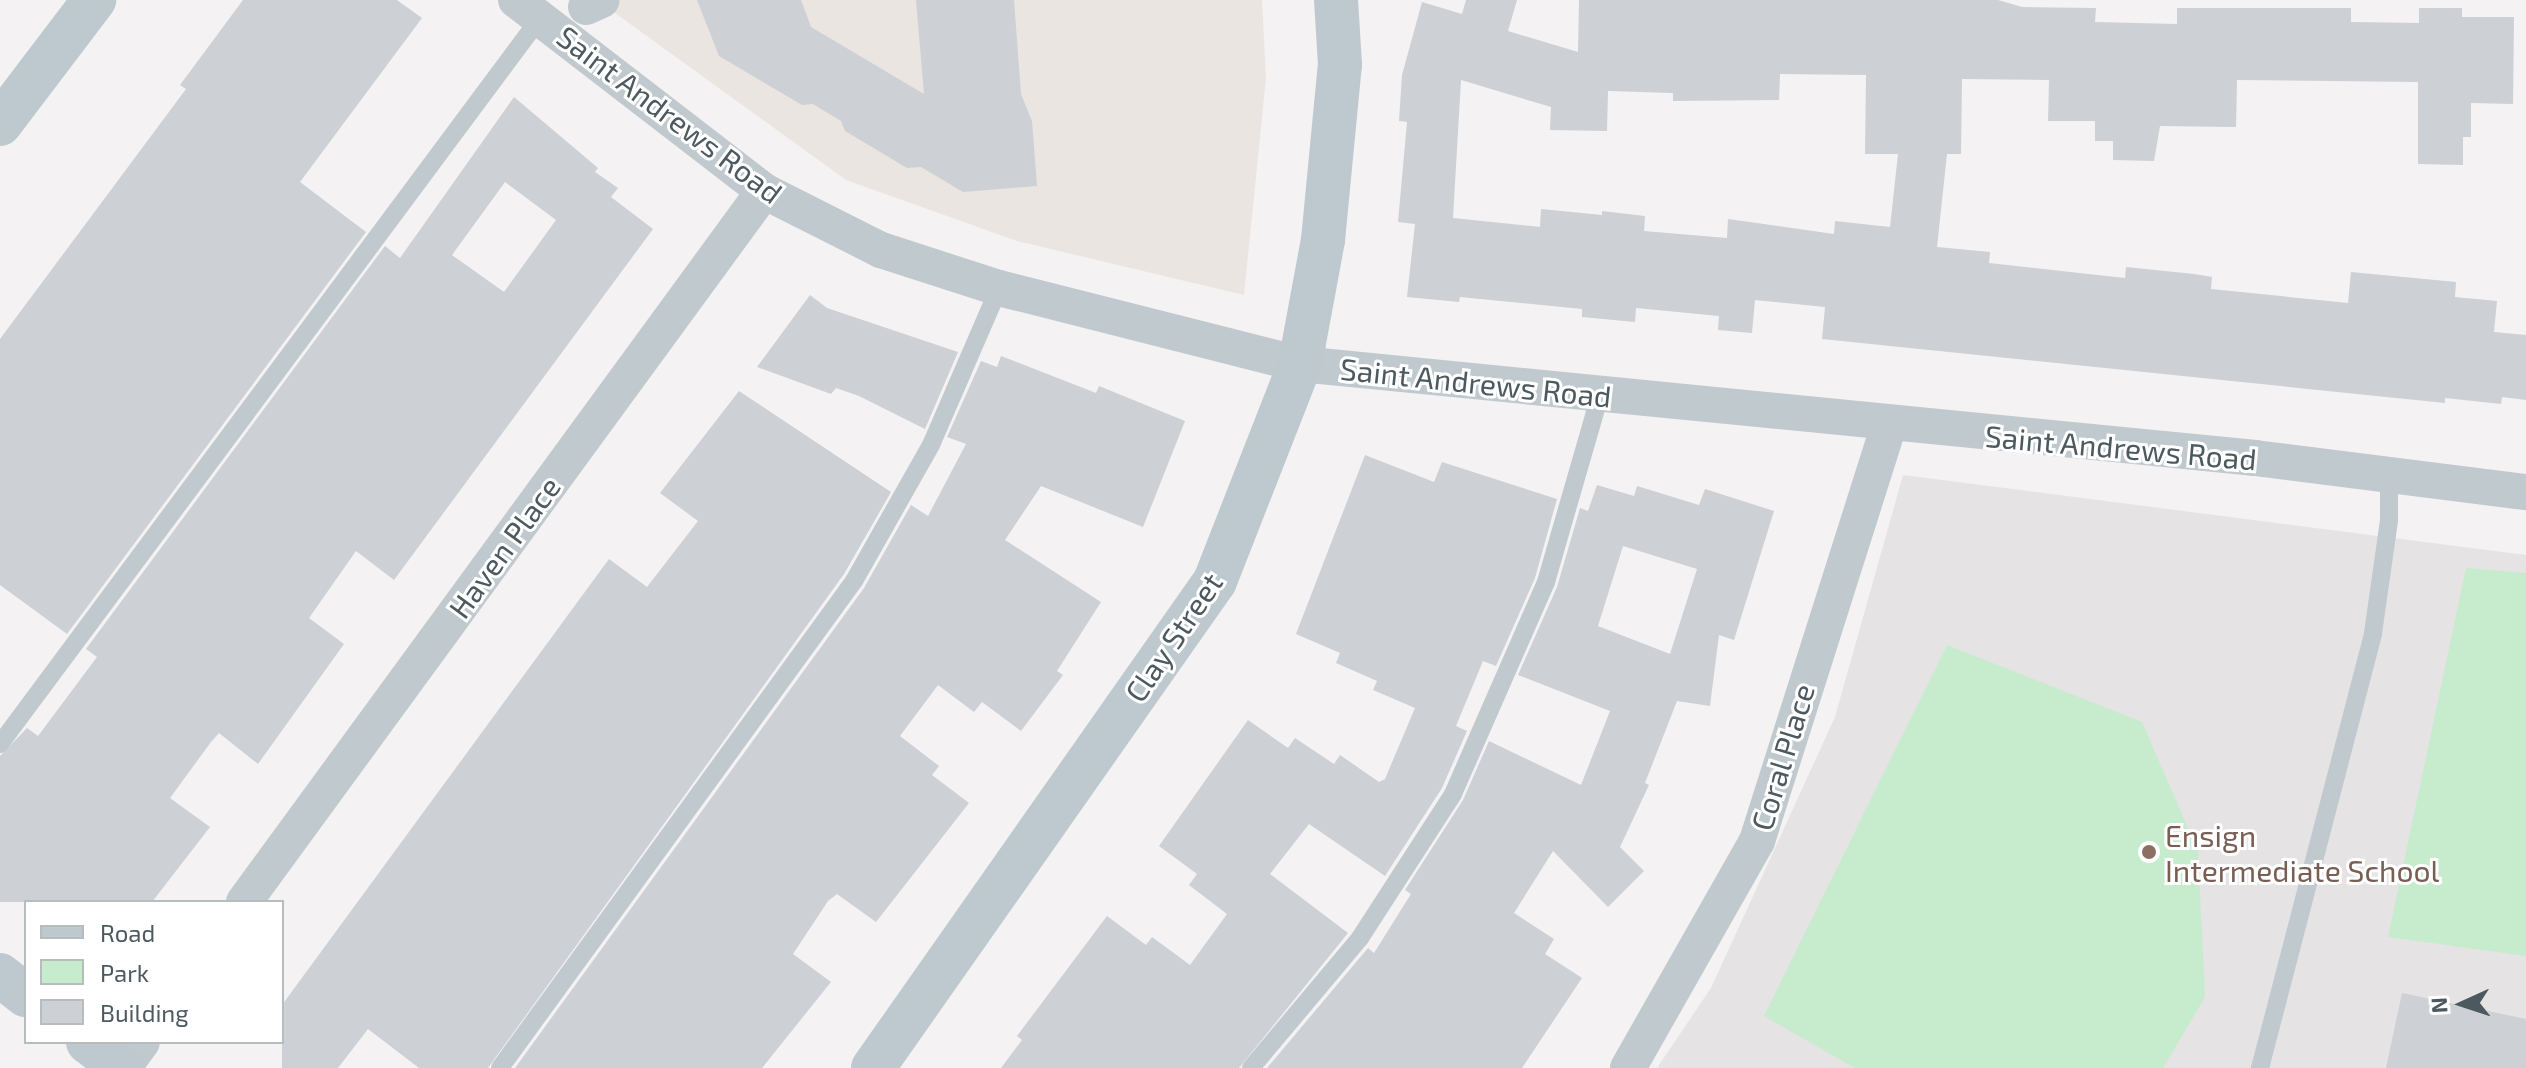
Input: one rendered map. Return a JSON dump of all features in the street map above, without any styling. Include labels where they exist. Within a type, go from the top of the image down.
[{"type":"street","points":[[0,124],[94,0]]},
{"type":"street","name":"Clay Street","points":[[873,1068],[1215,581],[1300,364],[1323,240],[1340,65],[1336,0]]},
{"type":"street","name":"Saint Andrews Road","points":[[528,9],[764,191],[881,250],[999,288],[1300,364],[2389,475],[2526,492]]},
{"type":"street","name":"Haven Place","points":[[245,900],[764,191]]},
{"type":"street","name":"Coral Place","points":[[1628,1068],[1757,841],[1889,426]]},
{"type":"street","points":[[0,975],[24,993]]},
{"type":"street","points":[[91,1044],[123,1068],[141,1044]]},
{"type":"lane","points":[[0,744],[528,9]]},
{"type":"lane","points":[[500,1068],[854,581],[931,445],[999,288]]},
{"type":"lane","points":[[1251,1068],[1360,938],[1453,794],[1546,582],[1600,395]]},
{"type":"lane","points":[[2260,1068],[2373,633],[2389,520],[2389,475]]},
{"type":"shaded area","points":[[597,0],[1262,0],[1266,78],[1244,295],[1017,241],[846,180]]},
{"type":"shaded area","name":"Ensign Intermediate School","points":[[1903,475],[2526,555],[2526,1068],[1657,1068],[1711,988],[1835,717]]},
{"type":"green space","points":[[2466,568],[2526,573],[2526,956],[2388,937]]},
{"type":"green space","points":[[1947,645],[2142,722],[2198,851],[2205,997],[2163,1068],[1855,1068],[1764,1016]]},
{"type":"building","points":[[243,0],[397,0],[422,18],[300,182],[366,232],[67,634],[0,585],[0,339],[186,89],[180,85]]},
{"type":"building","points":[[697,0],[801,0],[811,27],[924,94],[916,0],[1014,0],[1021,94],[1032,121],[1037,186],[963,192],[921,167],[907,168],[845,131],[841,121],[813,104],[802,105],[719,56]]},
{"type":"building","points":[[1466,0],[1517,0],[1508,31],[1578,52],[1579,0],[1998,0],[2022,7],[2096,8],[2095,22],[2177,24],[2177,8],[2351,8],[2351,22],[2419,23],[2419,8],[2462,8],[2462,17],[2514,17],[2513,104],[2471,103],[2471,137],[2463,137],[2463,165],[2418,164],[2418,82],[2237,80],[2236,127],[2160,126],[2154,161],[2113,160],[2113,141],[2095,141],[2095,121],[2048,121],[2049,80],[1962,79],[1961,154],[1947,154],[1937,247],[1990,252],[1989,263],[2125,278],[2126,267],[2194,274],[2212,277],[2211,289],[2348,303],[2351,272],[2456,282],[2455,297],[2497,301],[2494,332],[2526,335],[2526,400],[2502,397],[2501,404],[2445,398],[2445,403],[1822,339],[1825,307],[1755,300],[1752,333],[1718,330],[1719,316],[1636,308],[1635,322],[1582,317],[1582,309],[1460,297],[1459,302],[1407,297],[1415,224],[1398,222],[1407,122],[1399,121],[1402,75],[1422,2],[1462,14]],"holes":[[[1780,74],[1866,75],[1865,154],[1898,154],[1890,227],[1835,221],[1834,234],[1728,219],[1727,238],[1644,231],[1645,216],[1602,211],[1602,215],[1541,209],[1540,227],[1453,218],[1461,80],[1551,107],[1550,130],[1607,131],[1608,91],[1673,93],[1673,101],[1779,100]]]},
{"type":"building","points":[[514,97],[598,168],[595,172],[618,188],[611,197],[653,229],[394,580],[356,551],[309,618],[344,644],[258,764],[219,733],[211,742],[170,798],[210,827],[154,900],[0,902],[0,756],[27,728],[38,736],[97,657],[86,649],[385,246],[400,258]],"holes":[[[505,182],[556,220],[504,292],[452,255]]]},
{"type":"building","points":[[810,295],[827,308],[958,352],[925,429],[859,396],[836,388],[831,394],[757,367]]},
{"type":"building","points":[[1001,356],[1096,393],[1099,386],[1185,421],[1143,527],[1041,486],[1005,540],[1101,602],[1057,671],[1063,675],[1021,731],[982,702],[974,712],[938,685],[900,736],[939,766],[932,775],[969,803],[876,922],[837,894],[828,901],[793,954],[831,982],[762,1068],[515,1068],[864,588],[911,505],[928,516],[966,444],[947,437],[981,361],[997,367]]},
{"type":"building","points":[[739,391],[891,492],[844,574],[488,1068],[419,1068],[368,1029],[338,1068],[282,1068],[284,1002],[609,559],[647,587],[698,521],[660,493]]},
{"type":"building","points":[[1365,455],[1434,482],[1442,462],[1557,499],[1535,578],[1496,666],[1483,661],[1456,726],[1467,731],[1442,788],[1385,876],[1309,824],[1270,874],[1348,933],[1239,1068],[1001,1068],[1022,1040],[1017,1036],[1107,916],[1146,945],[1152,937],[1190,965],[1227,914],[1189,885],[1197,874],[1159,846],[1248,720],[1288,748],[1295,738],[1334,764],[1340,755],[1379,782],[1385,779],[1415,708],[1373,690],[1377,681],[1336,663],[1340,653],[1296,634]]},
{"type":"building","points":[[1597,485],[1634,496],[1637,486],[1699,505],[1705,489],[1774,511],[1734,640],[1719,635],[1710,706],[1677,701],[1645,783],[1649,785],[1620,847],[1644,871],[1608,907],[1553,851],[1514,913],[1554,939],[1545,954],[1582,978],[1522,1068],[1267,1068],[1368,948],[1374,953],[1411,894],[1405,890],[1463,800],[1489,741],[1581,785],[1610,711],[1518,675],[1557,587],[1580,508],[1588,511]],"holes":[[[1623,546],[1697,569],[1670,654],[1598,626]]]},
{"type":"building","points":[[2402,993],[2526,1019],[2526,1068],[2386,1068]]},
{"type":"place","name":"Ensign Intermediate School","points":[[2149,852]]}]
